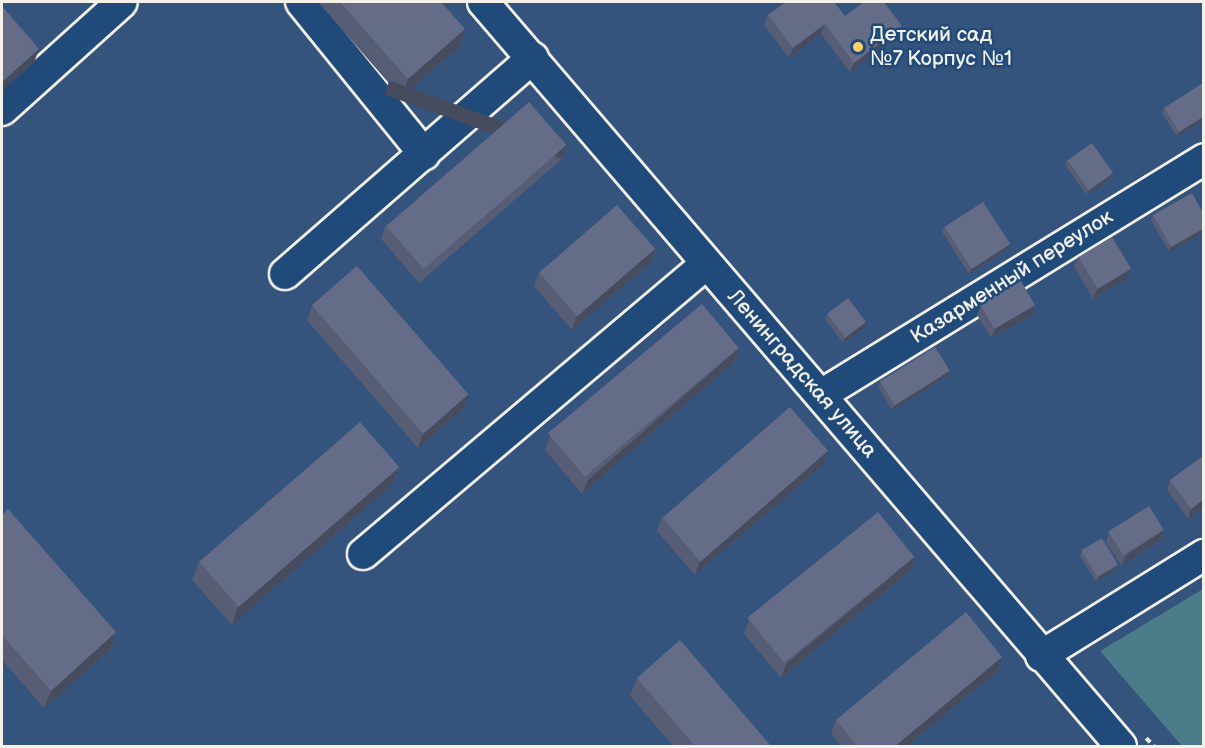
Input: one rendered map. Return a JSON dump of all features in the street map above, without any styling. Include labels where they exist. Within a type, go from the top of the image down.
[{"type":"street","points":[[2,110],[122,2]]},
{"type":"street","points":[[301,2],[424,154]]},
{"type":"street","name":"Ленинградская улица","points":[[483,2],[636,177],[706,264],[821,395],[1041,656],[1121,747]]},
{"type":"street","points":[[285,274],[533,58]]},
{"type":"street","name":"Казарменный переулок","points":[[821,395],[1203,159]]},
{"type":"street","points":[[363,554],[706,264]]},
{"type":"street","points":[[1041,656],[1203,555]]},
{"type":"green space","points":[[1203,589],[1203,746],[1182,746],[1100,651]]},
{"type":"building","points":[[340,2],[441,2],[465,29],[408,79]]},
{"type":"building","name":"Детский сад №7 Корпус №1","points":[[786,2],[834,2],[845,16],[864,2],[884,2],[902,26],[854,63],[825,24],[793,48],[768,15]]},
{"type":"building","points":[[2,6],[39,49],[2,82]]},
{"type":"building","points":[[1203,83],[1203,117],[1179,132],[1164,108]]},
{"type":"building","points":[[529,102],[566,145],[424,269],[386,226]]},
{"type":"building","points":[[1092,143],[1113,173],[1089,191],[1067,160]]},
{"type":"building","points":[[1192,193],[1203,213],[1203,229],[1171,247],[1153,215]]},
{"type":"building","points":[[983,202],[1010,244],[972,269],[944,227]]},
{"type":"building","points":[[617,205],[655,249],[577,316],[539,273]]},
{"type":"building","points":[[1112,237],[1131,269],[1098,289],[1079,257]]},
{"type":"building","points":[[357,266],[469,394],[423,434],[312,305]]},
{"type":"building","points":[[1021,281],[1035,305],[994,329],[980,305]]},
{"type":"building","points":[[848,298],[866,322],[845,338],[827,314]]},
{"type":"building","points":[[702,304],[739,348],[585,477],[548,433]]},
{"type":"building","points":[[935,347],[950,371],[895,405],[880,381]]},
{"type":"building","points":[[790,407],[828,451],[701,562],[662,518]]},
{"type":"building","points":[[360,422],[399,467],[239,607],[199,562]]},
{"type":"building","points":[[1203,456],[1203,500],[1191,509],[1170,480]]},
{"type":"building","points":[[1149,506],[1164,530],[1123,555],[1108,531]]},
{"type":"building","points":[[8,509],[116,632],[51,691],[2,635],[2,515]]},
{"type":"building","points":[[878,512],[915,557],[784,663],[747,618]]},
{"type":"building","points":[[1102,538],[1118,565],[1097,577],[1081,550]]},
{"type":"building","points":[[966,612],[1002,657],[894,747],[858,747],[836,720]]},
{"type":"building","points":[[680,640],[772,747],[696,747],[637,678]]},
{"type":"place","name":"Детский сад №7 Корпус №1","points":[[858,47]]}]
